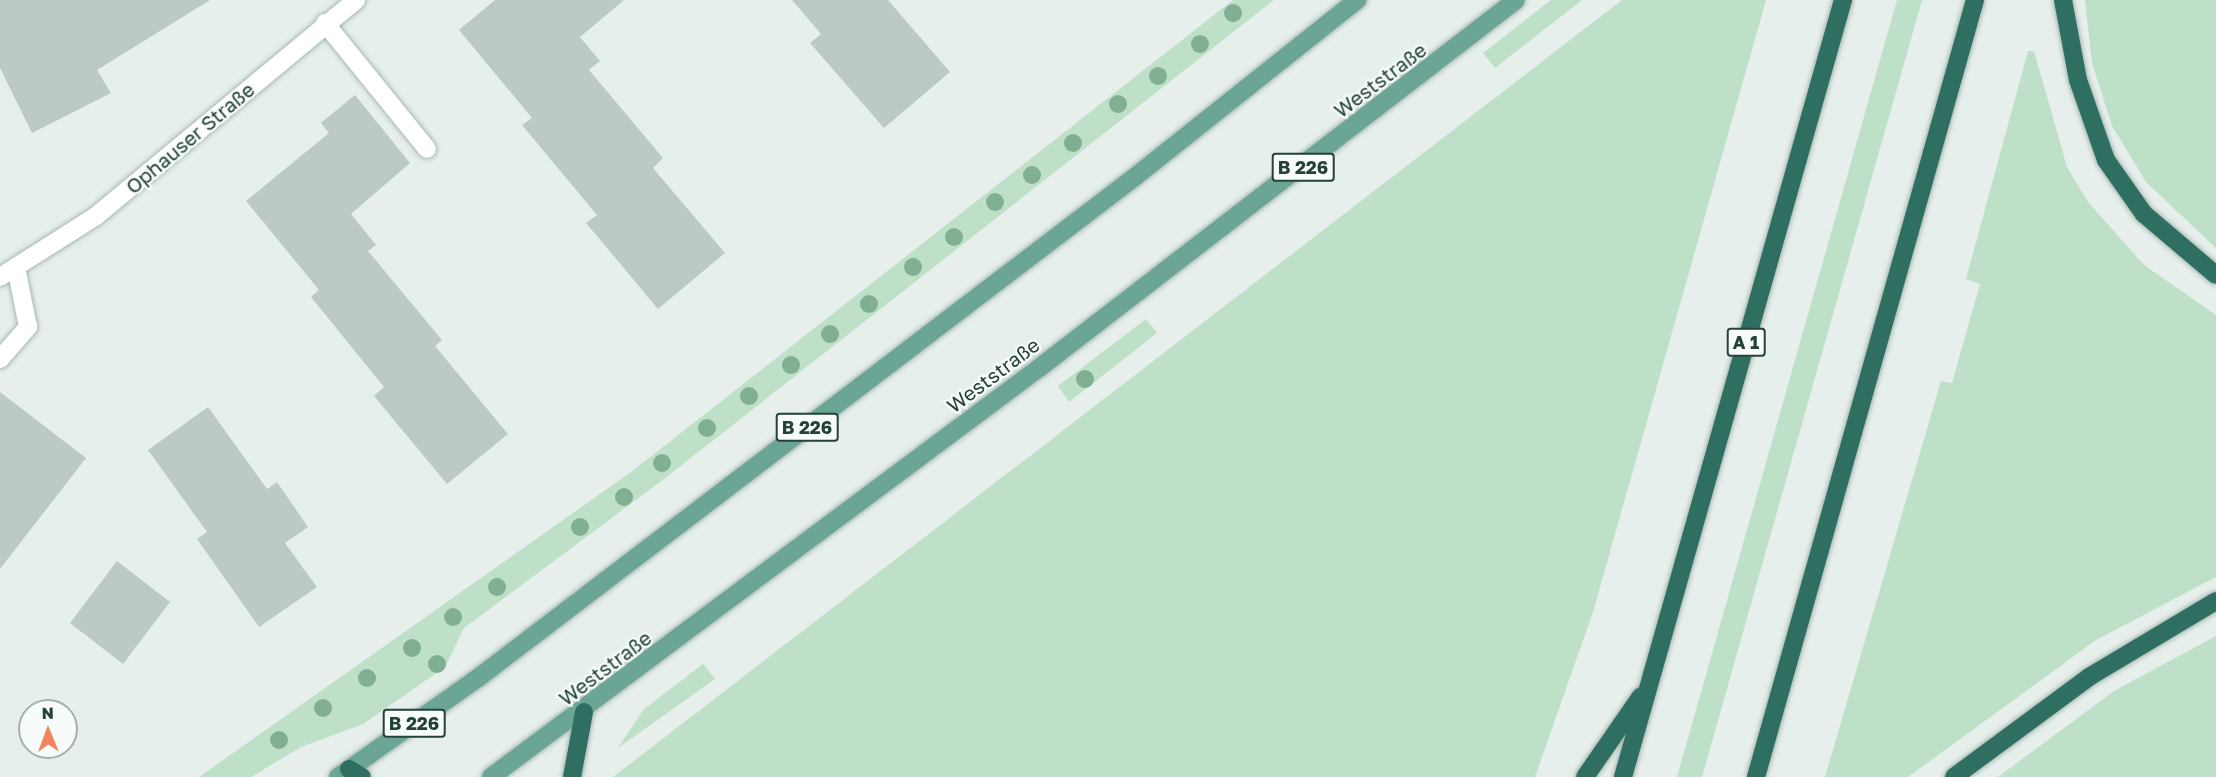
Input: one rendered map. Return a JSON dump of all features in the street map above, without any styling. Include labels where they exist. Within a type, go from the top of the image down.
[{"type":"highway","name":"A 1","points":[[1623,777],[1842,0]]},
{"type":"highway","points":[[1756,777],[1975,0]]},
{"type":"highway","points":[[2063,0],[2078,80],[2106,160],[2144,214],[2216,275]]},
{"type":"highway","points":[[1954,777],[2090,677],[2216,601]]},
{"type":"highway","points":[[1584,777],[1649,684]]},
{"type":"highway","points":[[572,777],[584,712]]},
{"type":"main road","name":"B 226","points":[[350,775],[1137,176],[1357,0]]},
{"type":"main road","name":"Weststraße","points":[[491,777],[584,712],[1516,0]]},
{"type":"street","name":"Ophauser Straße","points":[[0,277],[96,216],[325,23],[356,0]]},
{"type":"street","points":[[325,23],[427,149]]},
{"type":"street","points":[[0,358],[28,327],[16,267]]},
{"type":"green space","points":[[1233,0],[1274,0],[664,479],[464,628],[445,667],[363,724],[301,747],[251,777],[199,777],[631,472]]},
{"type":"green space","points":[[1551,0],[1582,0],[1495,68],[1483,53]]},
{"type":"green space","points":[[1622,0],[1766,0],[1593,612],[1535,777],[613,777]]},
{"type":"green space","points":[[1897,0],[1922,0],[1702,777],[1677,777]]},
{"type":"green space","points":[[2085,0],[2216,0],[2216,248],[2146,182],[2112,126],[2092,63]]},
{"type":"green space","points":[[2028,51],[2034,51],[2067,167],[2088,202],[2144,265],[2216,315],[2216,577],[2096,640],[1908,777],[1825,777],[1941,381],[1952,383],[1980,284],[1966,279]]},
{"type":"green space","points":[[1146,319],[1157,333],[1069,402],[1058,386]]},
{"type":"green space","points":[[2216,636],[2216,777],[1998,777],[2114,691]]},
{"type":"green space","points":[[703,664],[715,679],[618,748],[643,710]]},
{"type":"building","points":[[0,0],[210,0],[97,70],[111,93],[32,133],[0,68]]},
{"type":"building","points":[[495,0],[624,0],[580,37],[600,61],[589,70],[663,158],[653,168],[725,253],[658,309],[586,223],[597,215],[522,125],[532,118],[459,30]]},
{"type":"building","points":[[792,0],[888,0],[950,72],[884,128],[810,43],[821,34]]},
{"type":"building","points":[[355,95],[410,163],[351,214],[376,245],[368,251],[442,340],[435,346],[508,434],[447,484],[374,396],[384,387],[311,297],[319,290],[246,201],[329,133],[321,123]]},
{"type":"building","points":[[0,392],[86,458],[0,569]]},
{"type":"building","points":[[208,407],[267,489],[277,482],[308,527],[285,543],[317,587],[259,627],[197,539],[207,532],[148,450]]},
{"type":"building","points":[[117,561],[170,602],[123,664],[70,623]]}]
